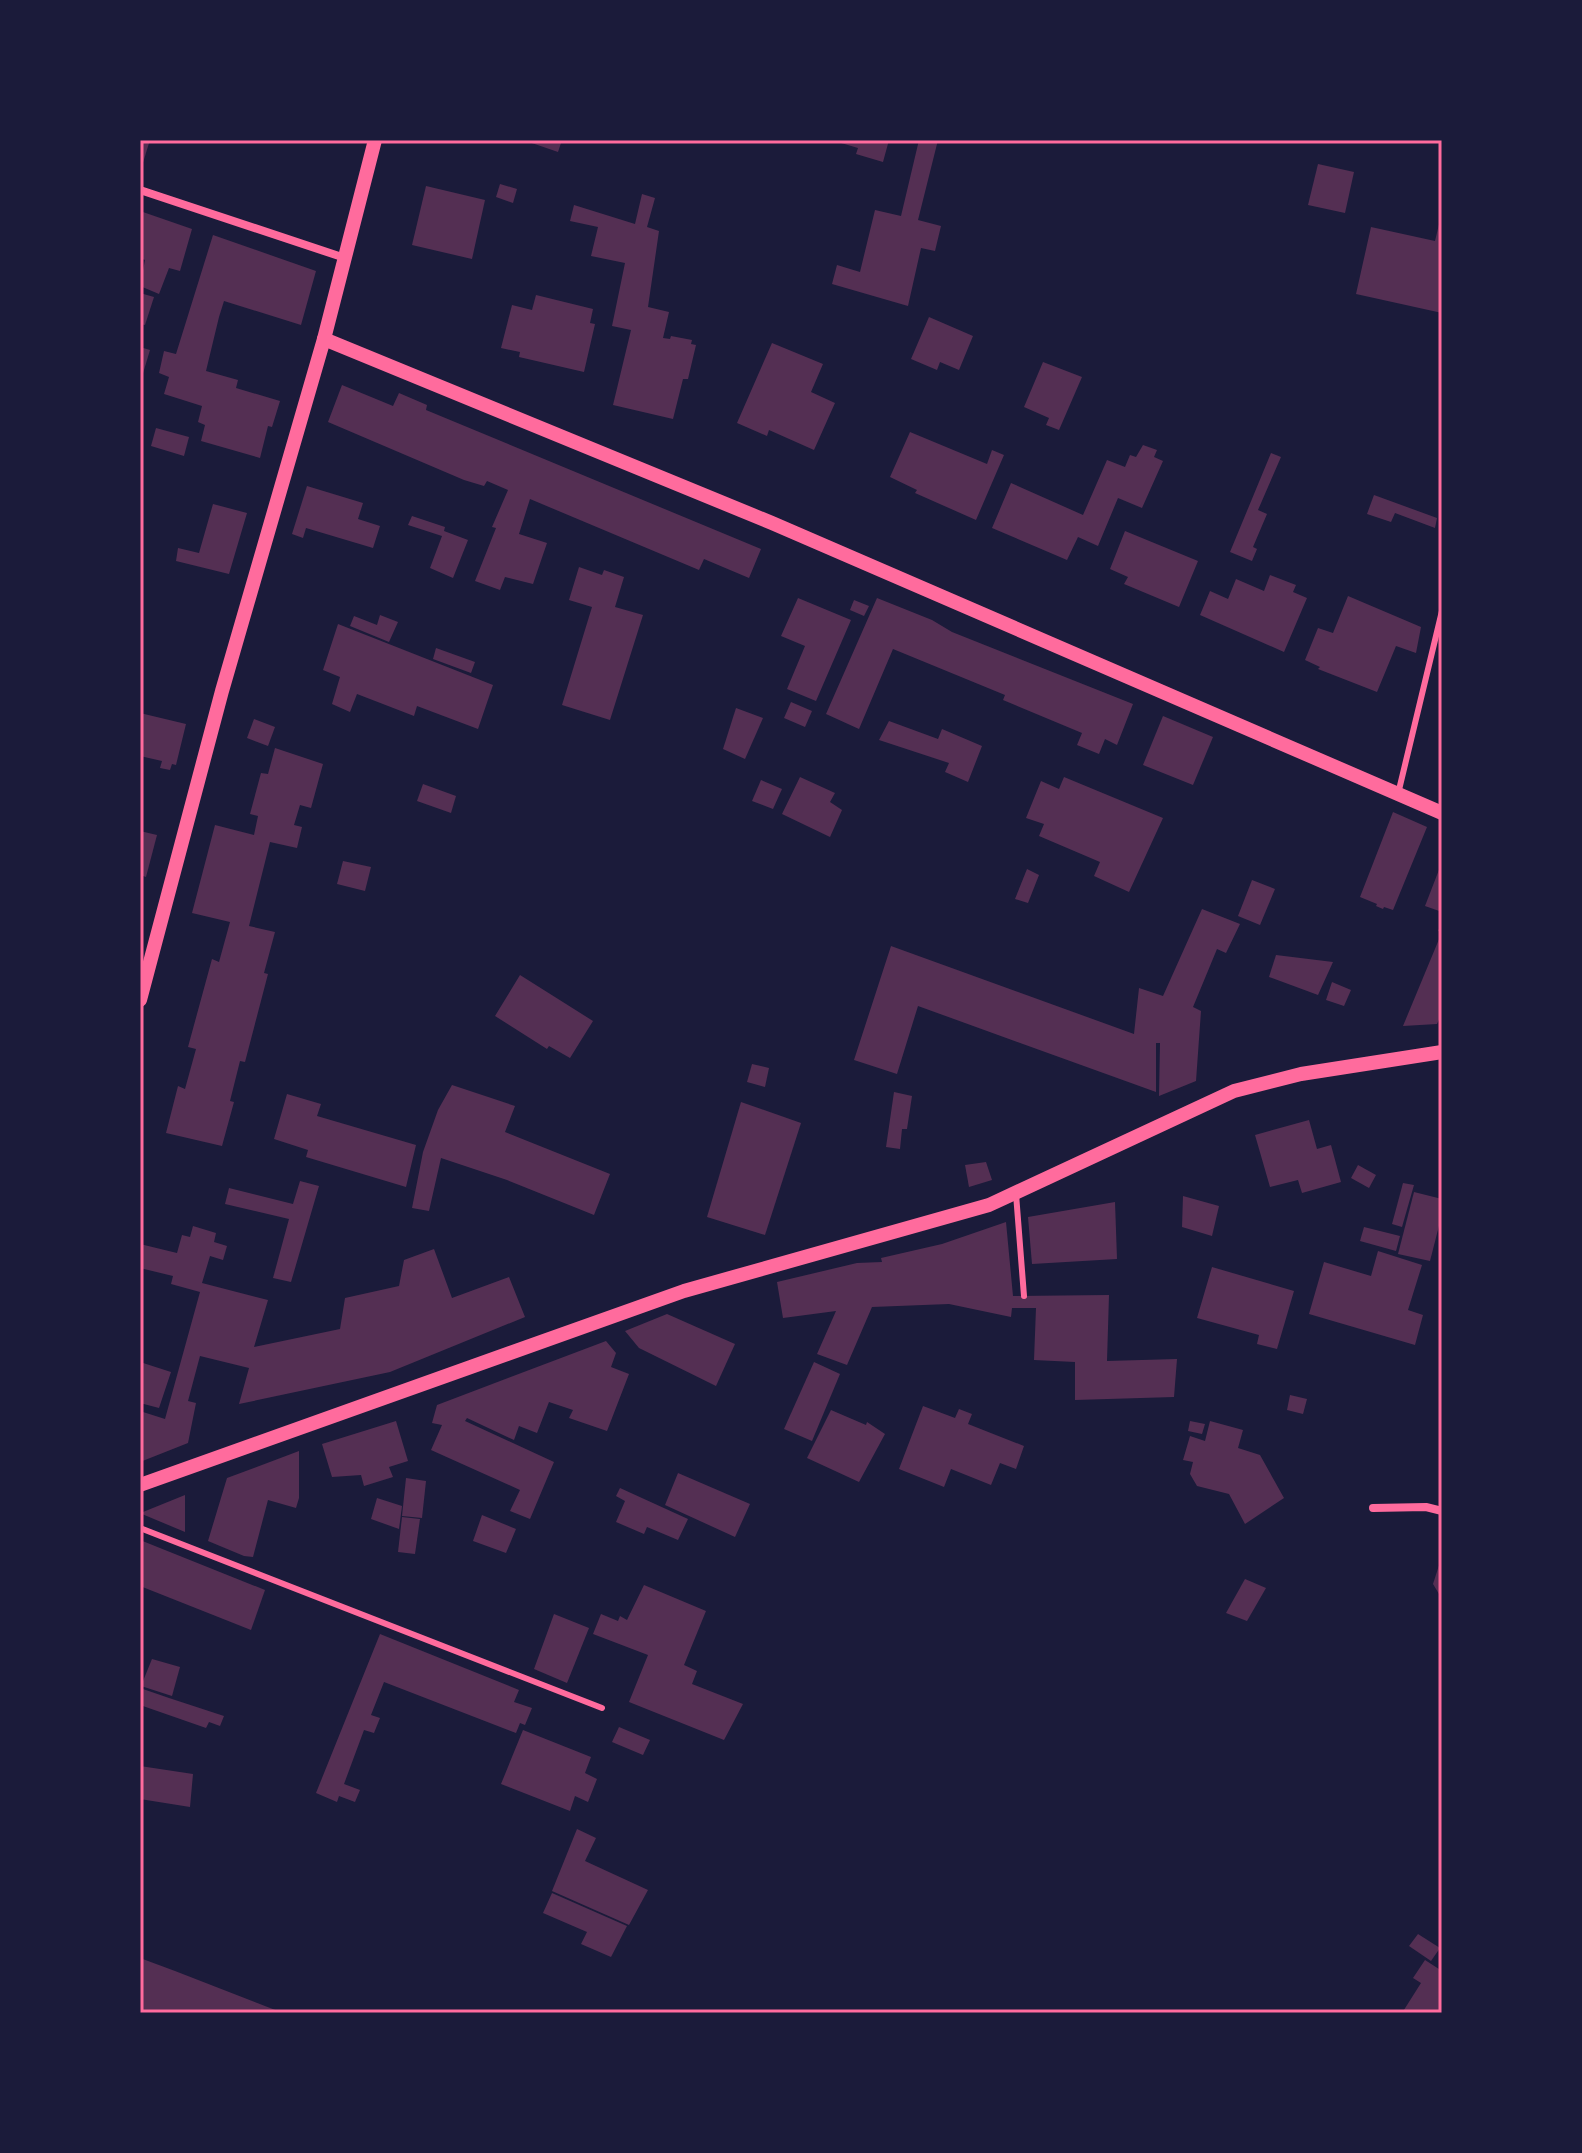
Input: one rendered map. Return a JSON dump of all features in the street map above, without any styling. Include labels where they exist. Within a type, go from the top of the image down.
[{"type":"street","points":[[140,1000],[222,691],[324,339],[375,140]]},
{"type":"street","points":[[140,190],[345,258]]},
{"type":"street","points":[[324,339],[772,523],[1442,813]]},
{"type":"street","points":[[140,1485],[684,1291],[989,1205],[1234,1091],[1301,1074],[1442,1052]]},
{"type":"street","points":[[1373,1508],[1426,1507],[1442,1511]]},
{"type":"lane","points":[[1398,794],[1442,611]]},
{"type":"lane","points":[[1016,1194],[1024,1296]]},
{"type":"lane","points":[[140,1528],[602,1708]]},
{"type":"building","points":[[140,140],[150,140],[141,169],[140,169]]},
{"type":"building","points":[[523,140],[562,140],[558,152]]},
{"type":"building","points":[[831,140],[889,140],[883,162],[856,154],[858,148]]},
{"type":"building","points":[[919,140],[938,140],[918,220],[941,226],[935,251],[921,248],[908,306],[832,284],[837,265],[860,272],[875,210],[901,216]]},
{"type":"building","points":[[1318,164],[1354,172],[1345,213],[1308,205]]},
{"type":"building","points":[[500,184],[517,189],[513,203],[496,197]]},
{"type":"building","points":[[426,186],[485,200],[472,259],[412,245]]},
{"type":"building","points":[[642,194],[655,198],[647,227],[659,231],[648,307],[669,312],[663,338],[670,339],[671,336],[692,340],[691,344],[696,345],[688,379],[683,379],[673,419],[613,405],[631,330],[612,326],[625,263],[591,256],[598,227],[570,221],[574,205],[635,224]]},
{"type":"building","points":[[140,211],[192,229],[180,271],[169,268],[159,294],[140,286],[145,260],[140,258]]},
{"type":"building","points":[[1441,216],[1442,313],[1356,294],[1371,227],[1435,241]]},
{"type":"building","points":[[213,235],[316,271],[301,325],[224,301],[219,317],[206,371],[238,380],[236,388],[280,401],[272,427],[268,426],[260,458],[201,441],[205,425],[198,422],[202,406],[164,394],[169,377],[159,373],[164,351],[176,354]]},
{"type":"building","points":[[140,293],[154,297],[145,325],[140,324]]},
{"type":"building","points":[[536,295],[593,309],[590,323],[595,324],[584,372],[519,357],[520,352],[501,348],[512,305],[532,310]]},
{"type":"building","points":[[929,317],[973,336],[959,370],[940,362],[937,370],[911,359]]},
{"type":"building","points":[[772,343],[823,364],[811,392],[835,403],[814,450],[769,430],[767,436],[737,423]]},
{"type":"building","points":[[140,347],[150,350],[141,380],[140,380]]},
{"type":"building","points":[[1043,362],[1082,377],[1059,430],[1046,425],[1049,418],[1024,407]]},
{"type":"building","points":[[342,385],[393,406],[399,393],[427,405],[426,410],[761,549],[749,578],[704,559],[699,570],[530,499],[519,534],[547,543],[533,584],[505,577],[500,590],[475,581],[496,528],[492,527],[508,490],[487,481],[484,486],[464,480],[328,422]]},
{"type":"building","points":[[156,428],[189,437],[184,456],[151,446]]},
{"type":"building","points":[[910,432],[987,464],[992,450],[1004,455],[976,520],[915,493],[917,490],[890,477]]},
{"type":"building","points":[[1143,445],[1157,450],[1154,457],[1163,461],[1142,508],[1118,498],[1098,546],[1078,537],[1067,560],[992,528],[1011,483],[1083,515],[1107,460],[1125,467],[1130,455],[1136,457]]},
{"type":"building","points":[[1271,453],[1281,457],[1258,510],[1267,514],[1253,547],[1257,549],[1252,561],[1230,552]]},
{"type":"building","points":[[307,486],[363,503],[358,519],[380,526],[373,548],[306,528],[303,538],[292,534]]},
{"type":"building","points":[[1374,495],[1437,518],[1435,528],[1395,513],[1391,522],[1367,514]]},
{"type":"building","points":[[213,504],[247,513],[229,574],[176,561],[178,548],[199,553]]},
{"type":"building","points":[[412,516],[445,527],[444,531],[468,540],[453,578],[430,568],[442,536],[408,525]]},
{"type":"building","points":[[1125,531],[1198,561],[1179,607],[1124,584],[1128,577],[1110,569]]},
{"type":"building","points":[[579,567],[602,575],[604,570],[624,577],[615,607],[643,615],[610,720],[562,705],[592,607],[569,600]]},
{"type":"building","points":[[1270,575],[1296,585],[1293,592],[1307,598],[1284,652],[1200,615],[1210,591],[1228,599],[1236,579],[1264,591]]},
{"type":"building","points":[[1348,596],[1421,627],[1416,653],[1396,646],[1377,692],[1318,669],[1320,667],[1305,660],[1318,628],[1333,633]]},
{"type":"building","points":[[798,598],[851,620],[816,701],[787,689],[805,646],[781,636]]},
{"type":"building","points":[[877,598],[932,620],[952,632],[1133,704],[1117,745],[1105,739],[1099,754],[1077,745],[1082,733],[1003,700],[1005,695],[893,649],[859,729],[826,714]]},
{"type":"building","points":[[854,600],[869,606],[864,616],[850,610]]},
{"type":"building","points":[[380,615],[398,622],[389,642],[350,626],[354,616],[377,625]]},
{"type":"building","points":[[338,624],[493,685],[478,729],[417,706],[414,716],[357,694],[350,712],[332,704],[340,677],[323,670]]},
{"type":"building","points":[[436,648],[475,662],[471,673],[433,659]]},
{"type":"building","points":[[791,702],[812,711],[805,727],[784,718]]},
{"type":"building","points":[[736,708],[763,718],[745,759],[723,749]]},
{"type":"building","points":[[140,713],[186,724],[176,765],[172,764],[170,770],[160,768],[162,761],[140,756]]},
{"type":"building","points":[[1163,716],[1213,737],[1193,785],[1143,765]]},
{"type":"building","points":[[254,719],[275,727],[268,746],[247,738]]},
{"type":"building","points":[[889,721],[938,739],[942,729],[982,746],[968,782],[945,772],[949,763],[879,740]]},
{"type":"building","points":[[275,748],[323,764],[311,808],[300,805],[294,825],[302,827],[297,848],[270,842],[249,926],[275,932],[264,973],[268,974],[245,1062],[240,1061],[230,1101],[234,1102],[222,1146],[166,1133],[178,1086],[185,1089],[196,1049],[188,1047],[212,959],[219,962],[230,922],[192,913],[215,825],[254,835],[258,816],[250,814],[261,773],[268,774]]},
{"type":"building","points":[[800,777],[835,793],[830,802],[842,810],[830,837],[782,814]]},
{"type":"building","points":[[1064,777],[1163,818],[1129,892],[1094,876],[1100,862],[1039,836],[1044,824],[1026,818],[1041,781],[1059,789]]},
{"type":"building","points":[[761,780],[782,789],[773,809],[752,801]]},
{"type":"building","points":[[423,784],[456,796],[451,813],[417,801]]},
{"type":"building","points":[[1393,812],[1427,827],[1393,910],[1383,909],[1360,897]]},
{"type":"building","points":[[140,831],[157,835],[146,877],[140,875]]},
{"type":"building","points":[[343,861],[371,867],[365,891],[337,884]]},
{"type":"building","points":[[1442,862],[1442,912],[1425,906]]},
{"type":"building","points":[[1027,869],[1039,875],[1028,903],[1015,899]]},
{"type":"building","points":[[1252,880],[1275,889],[1260,925],[1238,916]]},
{"type":"building","points":[[1202,909],[1240,924],[1226,953],[1217,949],[1193,1007],[1201,1011],[1196,1081],[1159,1096],[1160,1043],[1156,1043],[1156,1092],[918,1006],[897,1074],[854,1060],[891,946],[1134,1034],[1139,988],[1163,996]]},
{"type":"building","points":[[1442,932],[1442,1013],[1437,1024],[1403,1026]]},
{"type":"building","points":[[1276,955],[1333,962],[1318,995],[1269,977]]},
{"type":"building","points":[[520,975],[593,1021],[570,1058],[549,1046],[547,1049],[495,1016]]},
{"type":"building","points":[[1332,982],[1351,990],[1344,1006],[1326,1000]]},
{"type":"building","points":[[752,1064],[769,1068],[765,1087],[747,1082]]},
{"type":"building","points":[[452,1085],[515,1106],[505,1132],[610,1174],[594,1215],[507,1180],[441,1158],[429,1211],[412,1208],[423,1152],[438,1110]]},
{"type":"building","points":[[894,1092],[912,1096],[907,1129],[902,1129],[900,1149],[886,1147]]},
{"type":"building","points":[[287,1094],[321,1104],[317,1116],[416,1145],[406,1187],[306,1157],[308,1150],[274,1139]]},
{"type":"building","points":[[741,1102],[801,1123],[765,1235],[707,1217]]},
{"type":"building","points":[[1309,1120],[1317,1149],[1331,1145],[1341,1182],[1302,1193],[1298,1180],[1270,1187],[1255,1135]]},
{"type":"building","points":[[986,1162],[992,1180],[969,1187],[965,1165]]},
{"type":"building","points":[[1358,1165],[1376,1175],[1369,1188],[1351,1178]]},
{"type":"building","points":[[300,1181],[319,1186],[291,1282],[273,1278],[289,1219],[225,1204],[229,1188],[293,1204]]},
{"type":"building","points":[[1403,1183],[1414,1185],[1402,1227],[1392,1224]]},
{"type":"building","points":[[1414,1192],[1442,1199],[1442,1214],[1430,1261],[1398,1254]]},
{"type":"building","points":[[1183,1196],[1219,1206],[1212,1236],[1182,1227]]},
{"type":"building","points":[[1115,1202],[1117,1259],[1032,1264],[1028,1217]]},
{"type":"building","points":[[1006,1222],[1013,1296],[1109,1295],[1107,1361],[1177,1359],[1174,1397],[1075,1400],[1075,1362],[1034,1360],[1036,1308],[1012,1308],[1011,1317],[949,1304],[872,1307],[847,1365],[817,1354],[836,1311],[783,1318],[777,1282],[857,1263],[882,1262],[881,1258],[942,1244]]},
{"type":"building","points":[[193,1226],[216,1233],[214,1242],[227,1246],[223,1260],[210,1256],[202,1283],[268,1300],[254,1347],[340,1329],[345,1298],[399,1286],[404,1260],[434,1249],[452,1298],[509,1277],[525,1317],[390,1372],[239,1404],[249,1368],[200,1356],[188,1401],[196,1403],[188,1443],[140,1462],[143,1412],[165,1419],[200,1292],[171,1284],[173,1276],[140,1268],[140,1244],[177,1253],[182,1235],[190,1237]]},
{"type":"building","points":[[1364,1227],[1400,1236],[1396,1251],[1360,1241]]},
{"type":"building","points":[[1378,1251],[1422,1265],[1408,1310],[1423,1315],[1415,1345],[1309,1314],[1324,1262],[1371,1276]]},
{"type":"building","points":[[1212,1267],[1294,1291],[1277,1349],[1257,1344],[1259,1335],[1197,1318]]},
{"type":"building","points":[[667,1314],[735,1344],[716,1386],[639,1348],[625,1331]]},
{"type":"building","points":[[606,1341],[616,1353],[611,1367],[629,1374],[607,1431],[569,1418],[573,1410],[549,1402],[537,1433],[519,1426],[514,1440],[467,1418],[465,1421],[554,1462],[530,1519],[510,1511],[520,1490],[431,1450],[442,1425],[432,1423],[437,1405]]},
{"type":"building","points":[[140,1362],[171,1372],[159,1408],[140,1403]]},
{"type":"building","points":[[814,1362],[840,1374],[812,1441],[784,1429]]},
{"type":"building","points":[[1290,1395],[1307,1399],[1303,1414],[1287,1410]]},
{"type":"building","points":[[923,1406],[955,1418],[959,1409],[972,1414],[968,1424],[1024,1446],[1016,1469],[1000,1463],[991,1485],[951,1469],[944,1487],[899,1469]]},
{"type":"building","points":[[831,1410],[866,1425],[867,1422],[885,1434],[859,1482],[807,1458]]},
{"type":"building","points":[[396,1421],[408,1461],[389,1467],[393,1477],[364,1486],[361,1475],[332,1477],[322,1444]]},
{"type":"building","points":[[1190,1421],[1205,1424],[1202,1434],[1188,1431]]},
{"type":"building","points":[[1210,1421],[1243,1430],[1238,1448],[1260,1455],[1284,1498],[1245,1524],[1229,1494],[1197,1486],[1190,1474],[1193,1462],[1183,1460],[1190,1436],[1205,1441]]},
{"type":"building","points":[[299,1451],[299,1498],[296,1508],[268,1500],[253,1557],[208,1541],[227,1478]]},
{"type":"building","points":[[678,1473],[750,1504],[735,1537],[665,1505]]},
{"type":"building","points":[[406,1478],[426,1481],[422,1518],[402,1516]]},
{"type":"building","points":[[620,1488],[688,1519],[678,1540],[647,1527],[644,1534],[616,1522],[625,1501],[616,1496]]},
{"type":"building","points":[[185,1495],[185,1532],[142,1514],[143,1512]]},
{"type":"building","points":[[377,1498],[402,1506],[399,1529],[371,1519]]},
{"type":"building","points":[[482,1515],[516,1529],[506,1553],[473,1541]]},
{"type":"building","points":[[402,1517],[420,1519],[415,1554],[398,1552]]},
{"type":"building","points":[[140,1540],[265,1590],[251,1630],[140,1586]]},
{"type":"building","points":[[1442,1556],[1442,1599],[1433,1584]]},
{"type":"building","points":[[1245,1579],[1266,1588],[1247,1621],[1226,1613]]},
{"type":"building","points":[[644,1585],[706,1611],[684,1665],[697,1671],[692,1684],[743,1704],[724,1740],[629,1702],[648,1655],[593,1634],[601,1614],[618,1621],[620,1616],[627,1620]]},
{"type":"building","points":[[554,1614],[589,1628],[567,1683],[534,1669]]},
{"type":"building","points":[[380,1634],[519,1690],[514,1702],[532,1708],[525,1725],[520,1723],[516,1733],[384,1682],[371,1715],[380,1718],[374,1733],[364,1730],[344,1784],[360,1790],[355,1802],[339,1796],[337,1802],[316,1793]]},
{"type":"building","points":[[152,1659],[180,1667],[172,1696],[141,1686]]},
{"type":"building","points":[[140,1688],[224,1716],[220,1726],[209,1722],[206,1728],[140,1705]]},
{"type":"building","points":[[619,1727],[650,1740],[643,1755],[612,1742]]},
{"type":"building","points":[[523,1730],[591,1757],[585,1773],[597,1779],[588,1802],[575,1796],[570,1811],[501,1784]]},
{"type":"building","points":[[140,1766],[193,1774],[190,1807],[140,1799]]},
{"type":"building","points":[[577,1829],[596,1838],[585,1861],[648,1890],[629,1925],[552,1891]]},
{"type":"building","points":[[552,1893],[627,1926],[611,1957],[581,1944],[587,1932],[543,1913]]},
{"type":"building","points":[[1418,1934],[1440,1948],[1431,1961],[1409,1946]]},
{"type":"building","points":[[140,1958],[175,1971],[283,2013],[140,2013]]},
{"type":"building","points":[[1425,1960],[1442,1971],[1442,2013],[1402,2013],[1421,1983],[1413,1978]]}]
